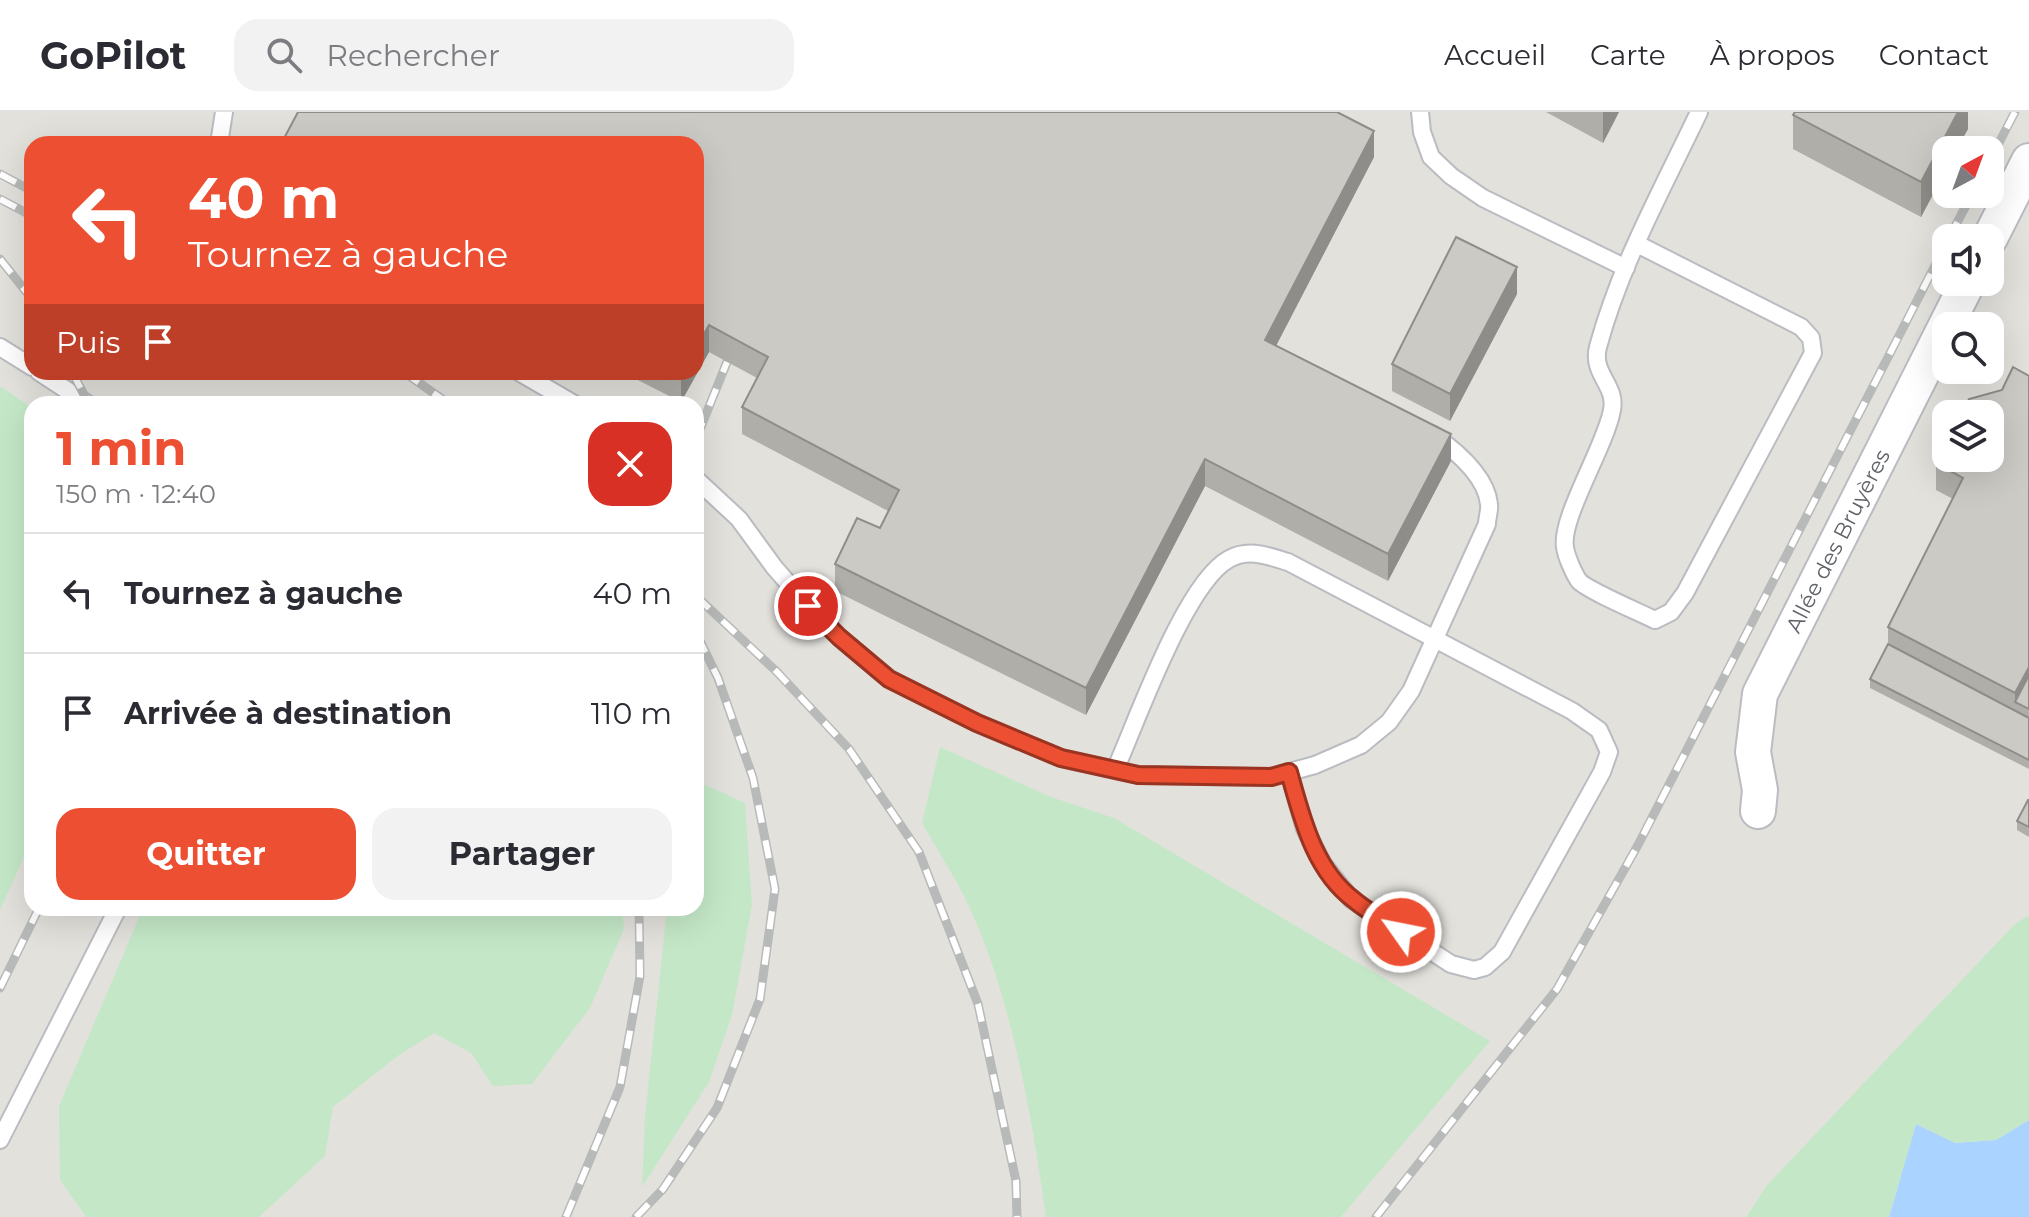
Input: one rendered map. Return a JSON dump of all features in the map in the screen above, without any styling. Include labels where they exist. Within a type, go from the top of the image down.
[{"type":"street","points":[[1997,224],[2029,161]]},
{"type":"street","name":"Allée des Bruyères","points":[[1758,811],[1760,790],[1753,752],[1760,694],[1961,296]]},
{"type":"lane","points":[[220,136],[224,112]]},
{"type":"lane","points":[[1420,112],[1422,132],[1431,157],[1451,176],[1483,198],[1626,268]]},
{"type":"lane","points":[[1637,244],[1801,327],[1811,338],[1813,353],[1685,593],[1671,612],[1655,620],[1580,582],[1565,546],[1568,525],[1596,460],[1613,407],[1608,383],[1596,366],[1597,349],[1626,268],[1637,244],[1699,112]]},
{"type":"lane","points":[[0,347],[24,362]]},
{"type":"lane","points":[[51,380],[76,396]]},
{"type":"lane","points":[[533,380],[560,396]]},
{"type":"lane","points":[[704,486],[739,519],[774,567],[808,606],[889,679],[977,723],[1061,758],[1138,775],[1271,777],[1315,765],[1361,745],[1389,722],[1411,691],[1487,524],[1489,503],[1478,478],[1460,454],[1415,425]]},
{"type":"lane","points":[[1115,770],[1187,609],[1206,577],[1229,559],[1255,552],[1288,562],[1572,711],[1599,730],[1609,752],[1602,772],[1502,952],[1485,967],[1474,970],[1451,964],[1351,899],[1323,864],[1305,829],[1289,772]]},
{"type":"lane","points":[[0,1140],[114,916]]},
{"type":"shaded area","points":[[0,112],[2029,112],[2029,915],[1767,1185],[1746,1217],[0,1217]]},
{"type":"green space","points":[[0,386],[24,402],[24,857],[0,910]]},
{"type":"green space","points":[[940,747],[1051,797],[1114,818],[1490,1041],[1341,1217],[1046,1217],[1026,1096],[995,972],[965,898],[922,823]]},
{"type":"green space","points":[[704,784],[745,803],[752,905],[732,1015],[709,1082],[642,1187],[645,1117],[666,916],[704,916]]},
{"type":"green space","points":[[2029,915],[2029,1120],[1996,1140],[1954,1143],[1916,1124],[1889,1217],[1746,1217],[1767,1185],[2015,924]]},
{"type":"green space","points":[[140,916],[623,916],[624,929],[590,1008],[532,1084],[493,1086],[471,1053],[434,1033],[399,1055],[333,1107],[325,1156],[259,1217],[86,1217],[60,1180],[59,1106]]},
{"type":"water","points":[[2029,1120],[2029,1217],[1889,1217],[1916,1124],[1955,1143],[1996,1140]]},
{"type":"building","points":[[298,112],[1337,112],[1374,131],[1265,340],[1451,434],[1388,554],[1205,459],[1086,688],[835,564],[857,518],[880,528],[899,490],[742,407],[768,357],[709,325],[704,334],[704,136],[285,136]]},
{"type":"building","points":[[1795,112],[1958,112],[1945,136],[1932,136],[1932,161],[1921,182],[1793,115]]},
{"type":"building","points":[[1456,237],[1517,267],[1450,394],[1392,364]]},
{"type":"building","points":[[2013,367],[2029,376],[2029,667],[2015,693],[1888,627],[1963,478],[1952,472],[2004,472],[2004,400],[1968,400],[2002,390]]},
{"type":"building","points":[[1888,644],[2029,718],[2029,760],[1870,679]]},
{"type":"building","points":[[2029,675],[2029,709],[2015,702]]},
{"type":"building","points":[[2029,800],[2029,827],[2017,821]]},
{"type":"railway","points":[[2002,136],[2015,112]]},
{"type":"railway","points":[[0,174],[24,187]]},
{"type":"railway","points":[[0,199],[24,212]]},
{"type":"railway","points":[[1956,224],[1965,208]]},
{"type":"railway","points":[[0,259],[24,289]]},
{"type":"railway","points":[[1376,1217],[1557,989],[1638,845],[1932,271]]},
{"type":"railway","points":[[704,419],[727,362]]},
{"type":"railway","points":[[76,380],[85,396]]},
{"type":"railway","points":[[415,380],[438,396]]},
{"type":"railway","points":[[704,604],[777,672],[849,749],[919,852],[978,1004],[1016,1181],[1017,1217]]},
{"type":"railway","points":[[636,1217],[663,1189],[717,1108],[760,999],[775,889],[753,778],[718,678],[704,649]]},
{"type":"railway","points":[[0,988],[35,916]]},
{"type":"railway","points":[[566,1217],[620,1087],[640,976],[639,916]]},
{"type":"route","points":[[808,606],[889,679],[977,723],[1061,758],[1138,775],[1271,777],[1289,772],[1305,829],[1323,864],[1351,899],[1401,932]]}]
